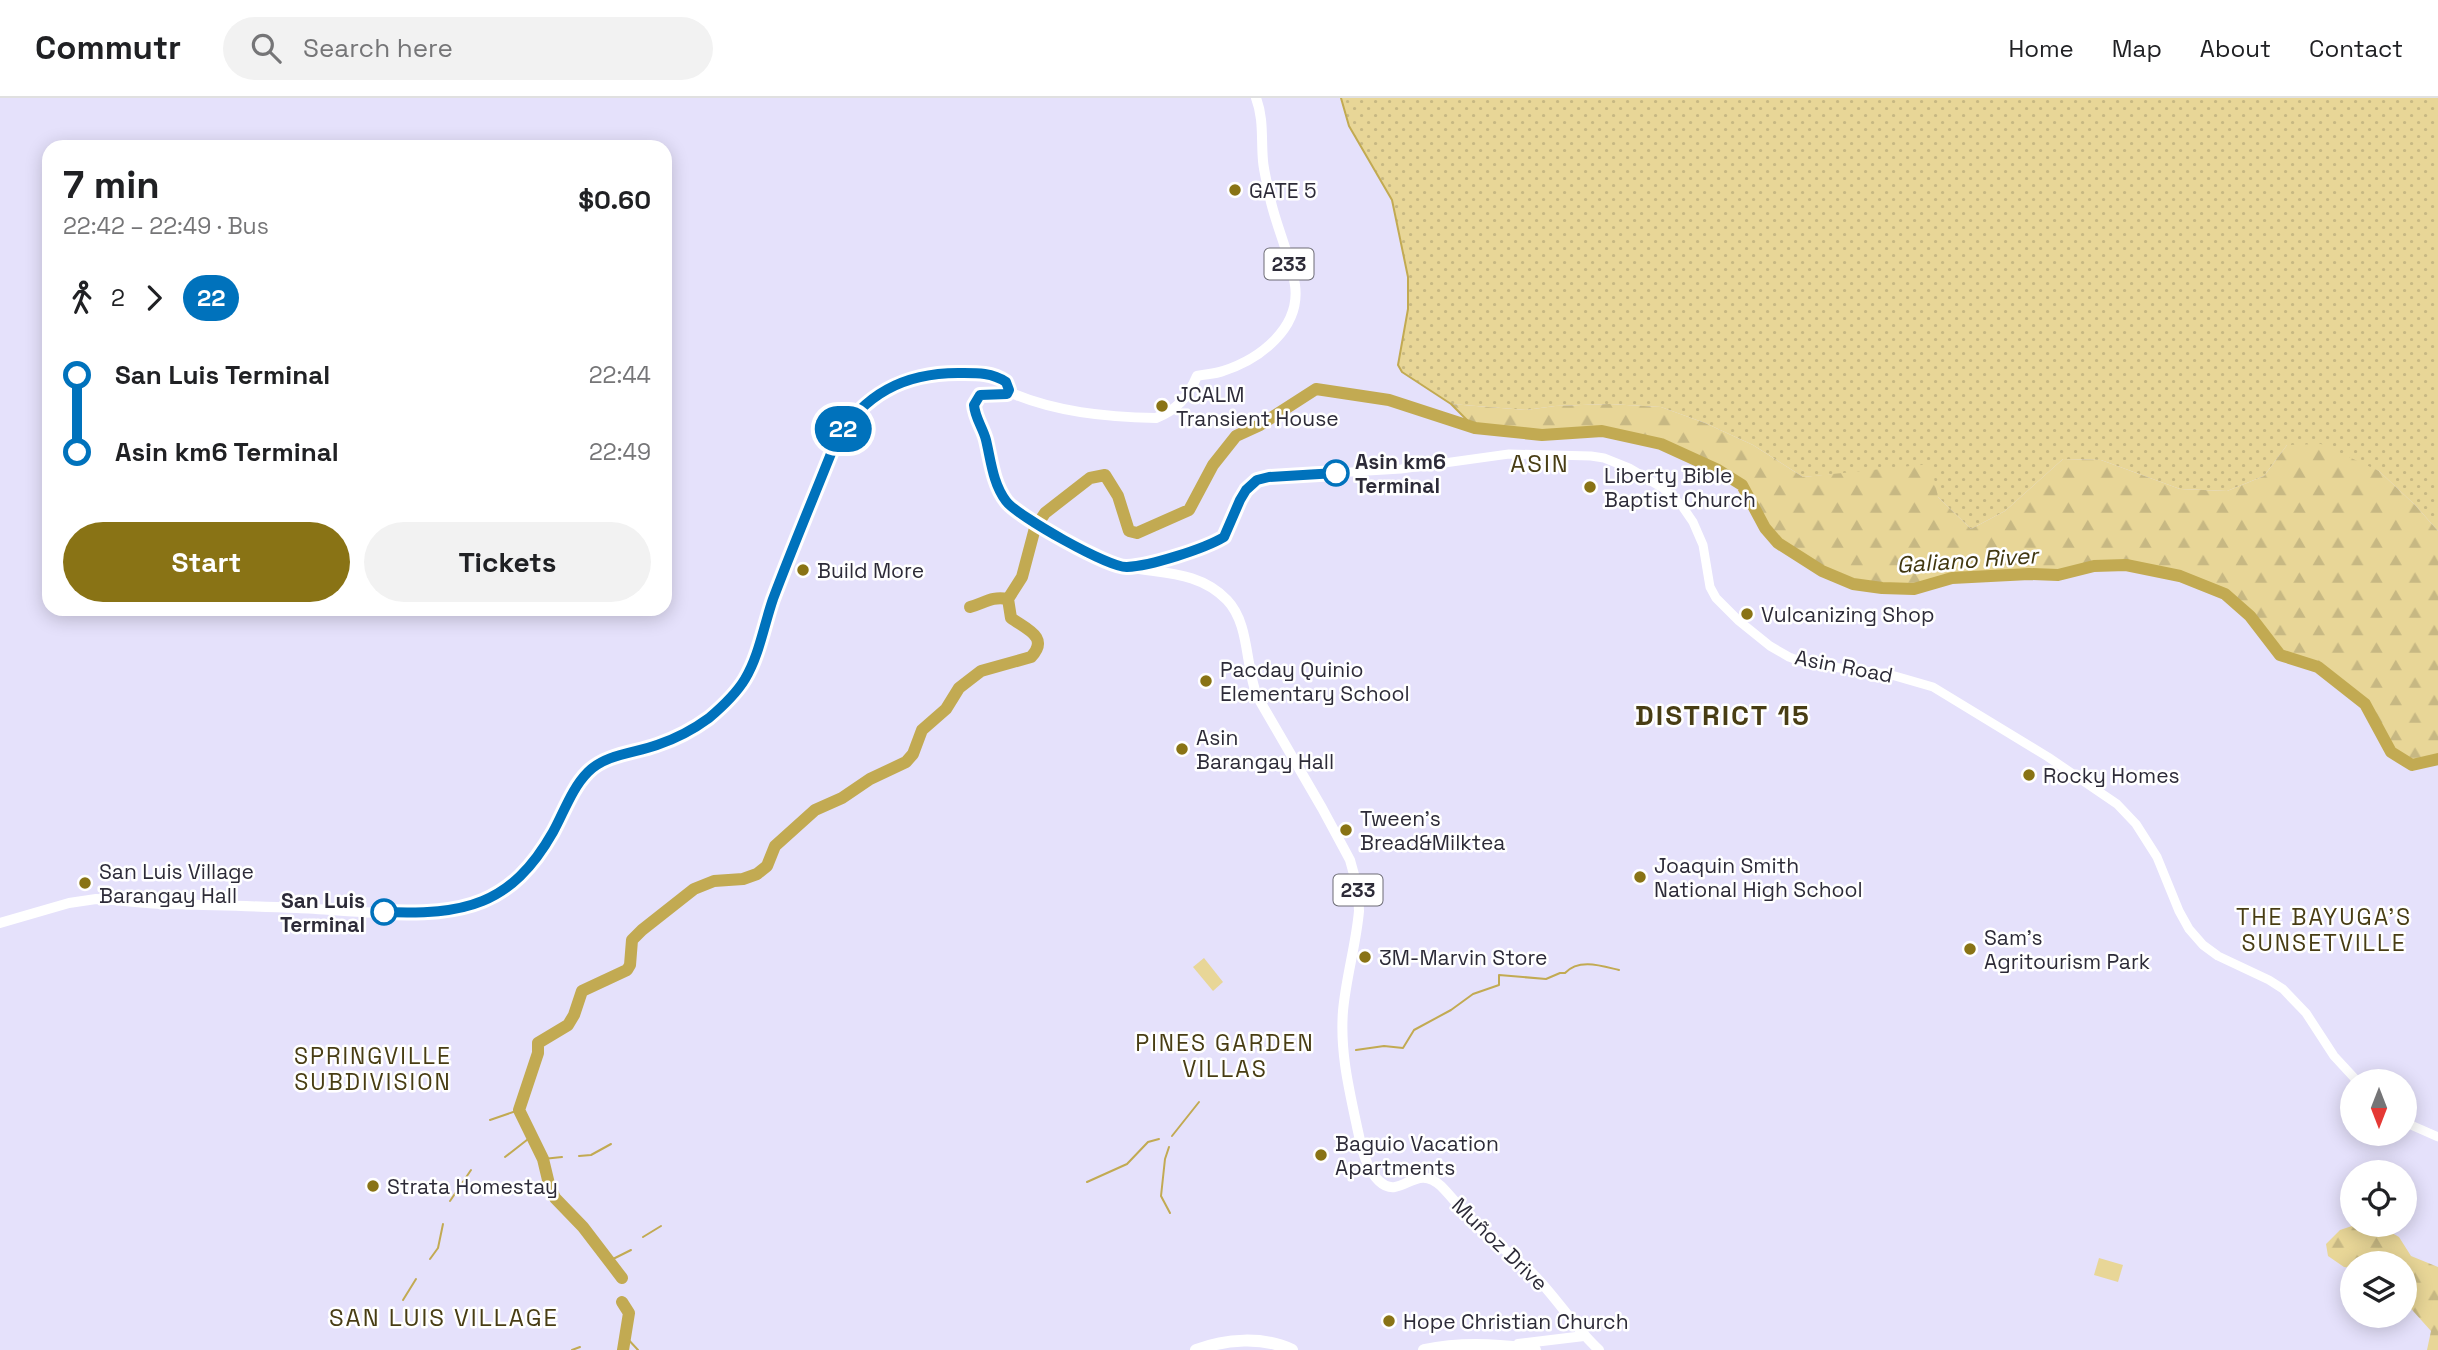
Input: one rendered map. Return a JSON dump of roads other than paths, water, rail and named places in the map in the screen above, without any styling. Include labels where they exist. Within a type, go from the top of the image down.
[{"type":"highway","points":[[1196,1350],[1216,1344],[1249,1341],[1267,1342],[1292,1350]]},
{"type":"highway","points":[[1424,1350],[1454,1345],[1506,1346],[1535,1350]]},
{"type":"main road","name":"233","points":[[1125,567],[1106,561],[1011,507],[999,490],[986,439],[974,410],[975,401],[980,395],[1001,396],[1009,393],[1028,401],[1069,411],[1156,418],[1167,414],[1185,399],[1197,376],[1219,373],[1239,365],[1258,354],[1279,335],[1287,326],[1296,304],[1295,283],[1275,220],[1267,183],[1263,160],[1263,131],[1256,98]]},
{"type":"main road","points":[[0,923],[69,903],[96,899],[161,904],[433,912],[458,910],[502,892],[520,878],[541,853],[567,804],[588,772],[614,758],[657,745],[698,725],[724,705],[741,684],[752,664],[778,588],[836,441],[849,419],[862,407],[903,381],[937,373],[986,374],[1006,382],[1009,393]]},
{"type":"main road","name":"Asin Road","points":[[1125,567],[1173,557],[1224,537],[1246,490],[1257,480],[1269,477],[1401,469],[1509,454],[1591,456],[1618,463],[1663,488],[1682,506],[1703,545],[1710,587],[1716,598],[1770,646],[1808,664],[1888,674],[1933,687],[2048,757],[2117,804],[2136,824],[2157,856],[2189,929],[2218,956],[2269,979],[2283,989],[2306,1013],[2334,1056],[2346,1069]]},
{"type":"main road","name":"Muñoz Drive","points":[[1125,567],[1186,575],[1197,579],[1217,591],[1234,608],[1257,696],[1350,860],[1358,889],[1359,911],[1343,1012],[1344,1060],[1358,1130],[1372,1172],[1379,1181],[1389,1187],[1397,1187],[1422,1177],[1430,1178],[1439,1184],[1484,1234],[1533,1273],[1584,1336],[1600,1350]]},
{"type":"main road","points":[[2417,1128],[2438,1137]]},
{"type":"main road","points":[[1506,1346],[1584,1336]]},
{"type":"waterway","points":[[1341,98],[1349,126],[1392,200],[1408,277],[1408,309],[1398,365],[1402,372],[1451,404],[1475,428]]},
{"type":"waterway","name":"Galiano River","points":[[622,1278],[583,1227],[555,1198],[543,1159],[519,1110],[538,1053],[538,1043],[568,1025],[582,991],[627,970],[630,965],[632,940],[694,889],[714,881],[743,879],[757,874],[767,866],[775,846],[815,810],[906,762],[913,754],[922,730],[946,709],[959,688],[981,671],[1031,657],[1036,650],[1037,639],[1011,618],[1008,599],[1022,577],[1035,528],[1045,513],[1090,478],[1105,475],[1118,496],[1129,531],[1137,533],[1189,510],[1213,465],[1236,436],[1260,425],[1316,389],[1389,400],[1475,428],[1542,435],[1602,431],[1661,444],[1718,470],[1742,485],[1765,528],[1778,543],[1822,571],[1853,584],[1914,589],[1952,578],[2058,575],[2094,566],[2126,565],[2180,576],[2225,594],[2250,616],[2280,655],[2318,667],[2365,704],[2391,752],[2412,765],[2438,759]]},
{"type":"waterway","points":[[970,607],[992,599],[1008,599]]},
{"type":"waterway","points":[[1356,1050],[1384,1046],[1403,1048],[1414,1030],[1451,1010],[1473,994],[1499,985],[1499,975],[1546,979],[1584,964],[1619,970]]},
{"type":"waterway","points":[[1172,1136],[1199,1102]]},
{"type":"waterway","points":[[490,1120],[519,1110]]},
{"type":"waterway","points":[[505,1157],[532,1136]]},
{"type":"waterway","points":[[1087,1182],[1127,1164],[1148,1142],[1159,1139]]},
{"type":"waterway","points":[[579,1156],[591,1155],[611,1144]]},
{"type":"waterway","points":[[1169,1147],[1161,1196],[1170,1213]]},
{"type":"waterway","points":[[543,1159],[562,1157]]},
{"type":"waterway","points":[[450,1201],[471,1170]]},
{"type":"waterway","points":[[430,1259],[438,1248],[443,1224]]},
{"type":"waterway","points":[[643,1237],[661,1226]]},
{"type":"waterway","points":[[609,1261],[631,1250]]},
{"type":"waterway","points":[[403,1300],[416,1279]]},
{"type":"waterway","name":"Galiano River","points":[[622,1302],[629,1313],[623,1350]]},
{"type":"waterway","points":[[625,1336],[638,1350]]},
{"type":"waterway","points":[[572,1350],[580,1347]]},
{"type":"place","name":"GATE 5","points":[[1235,190]]},
{"type":"place","name":"JCALM Transient House","points":[[1162,406]]},
{"type":"place","name":"Asin km6 Terminal","points":[[1336,473]]},
{"type":"place","name":"Liberty Bible Baptist Church","points":[[1590,487]]},
{"type":"place","name":"Build More","points":[[803,570]]},
{"type":"place","name":"Vulcanizing Shop","points":[[1747,614]]},
{"type":"place","name":"Pacday Quinio Elementary School","points":[[1206,681]]},
{"type":"place","name":"Asin Barangay Hall","points":[[1182,749]]},
{"type":"place","name":"Rocky Homes","points":[[2029,775]]},
{"type":"place","name":"Tween's Bread&Milktea","points":[[1346,830]]},
{"type":"place","name":"Joaquin Smith National High School","points":[[1640,877]]},
{"type":"place","name":"San Luis Village Barangay Hall","points":[[85,883]]},
{"type":"place","name":"San Luis Terminal","points":[[384,912]]},
{"type":"place","name":"Sam's Agritourism Park","points":[[1970,949]]},
{"type":"place","name":"3M-Marvin Store","points":[[1365,957]]},
{"type":"place","name":"Baguio Vacation Apartments","points":[[1321,1155]]},
{"type":"place","name":"Strata Homestay","points":[[373,1186]]},
{"type":"place","name":"Hope Christian Church","points":[[1389,1321]]},
{"type":"district","name":"ASIN","points":[[1540,463]]},
{"type":"district","name":"DISTRICT 15","points":[[1723,715]]},
{"type":"district","name":"THE BAYUGA'S SUNSETVILLE","points":[[2324,930]]},
{"type":"district","name":"PINES GARDEN VILLAS","points":[[1225,1056]]},
{"type":"district","name":"SPRINGVILLE SUBDIVISION","points":[[373,1069]]},
{"type":"district","name":"SAN LUIS VILLAGE","points":[[444,1317]]}]
